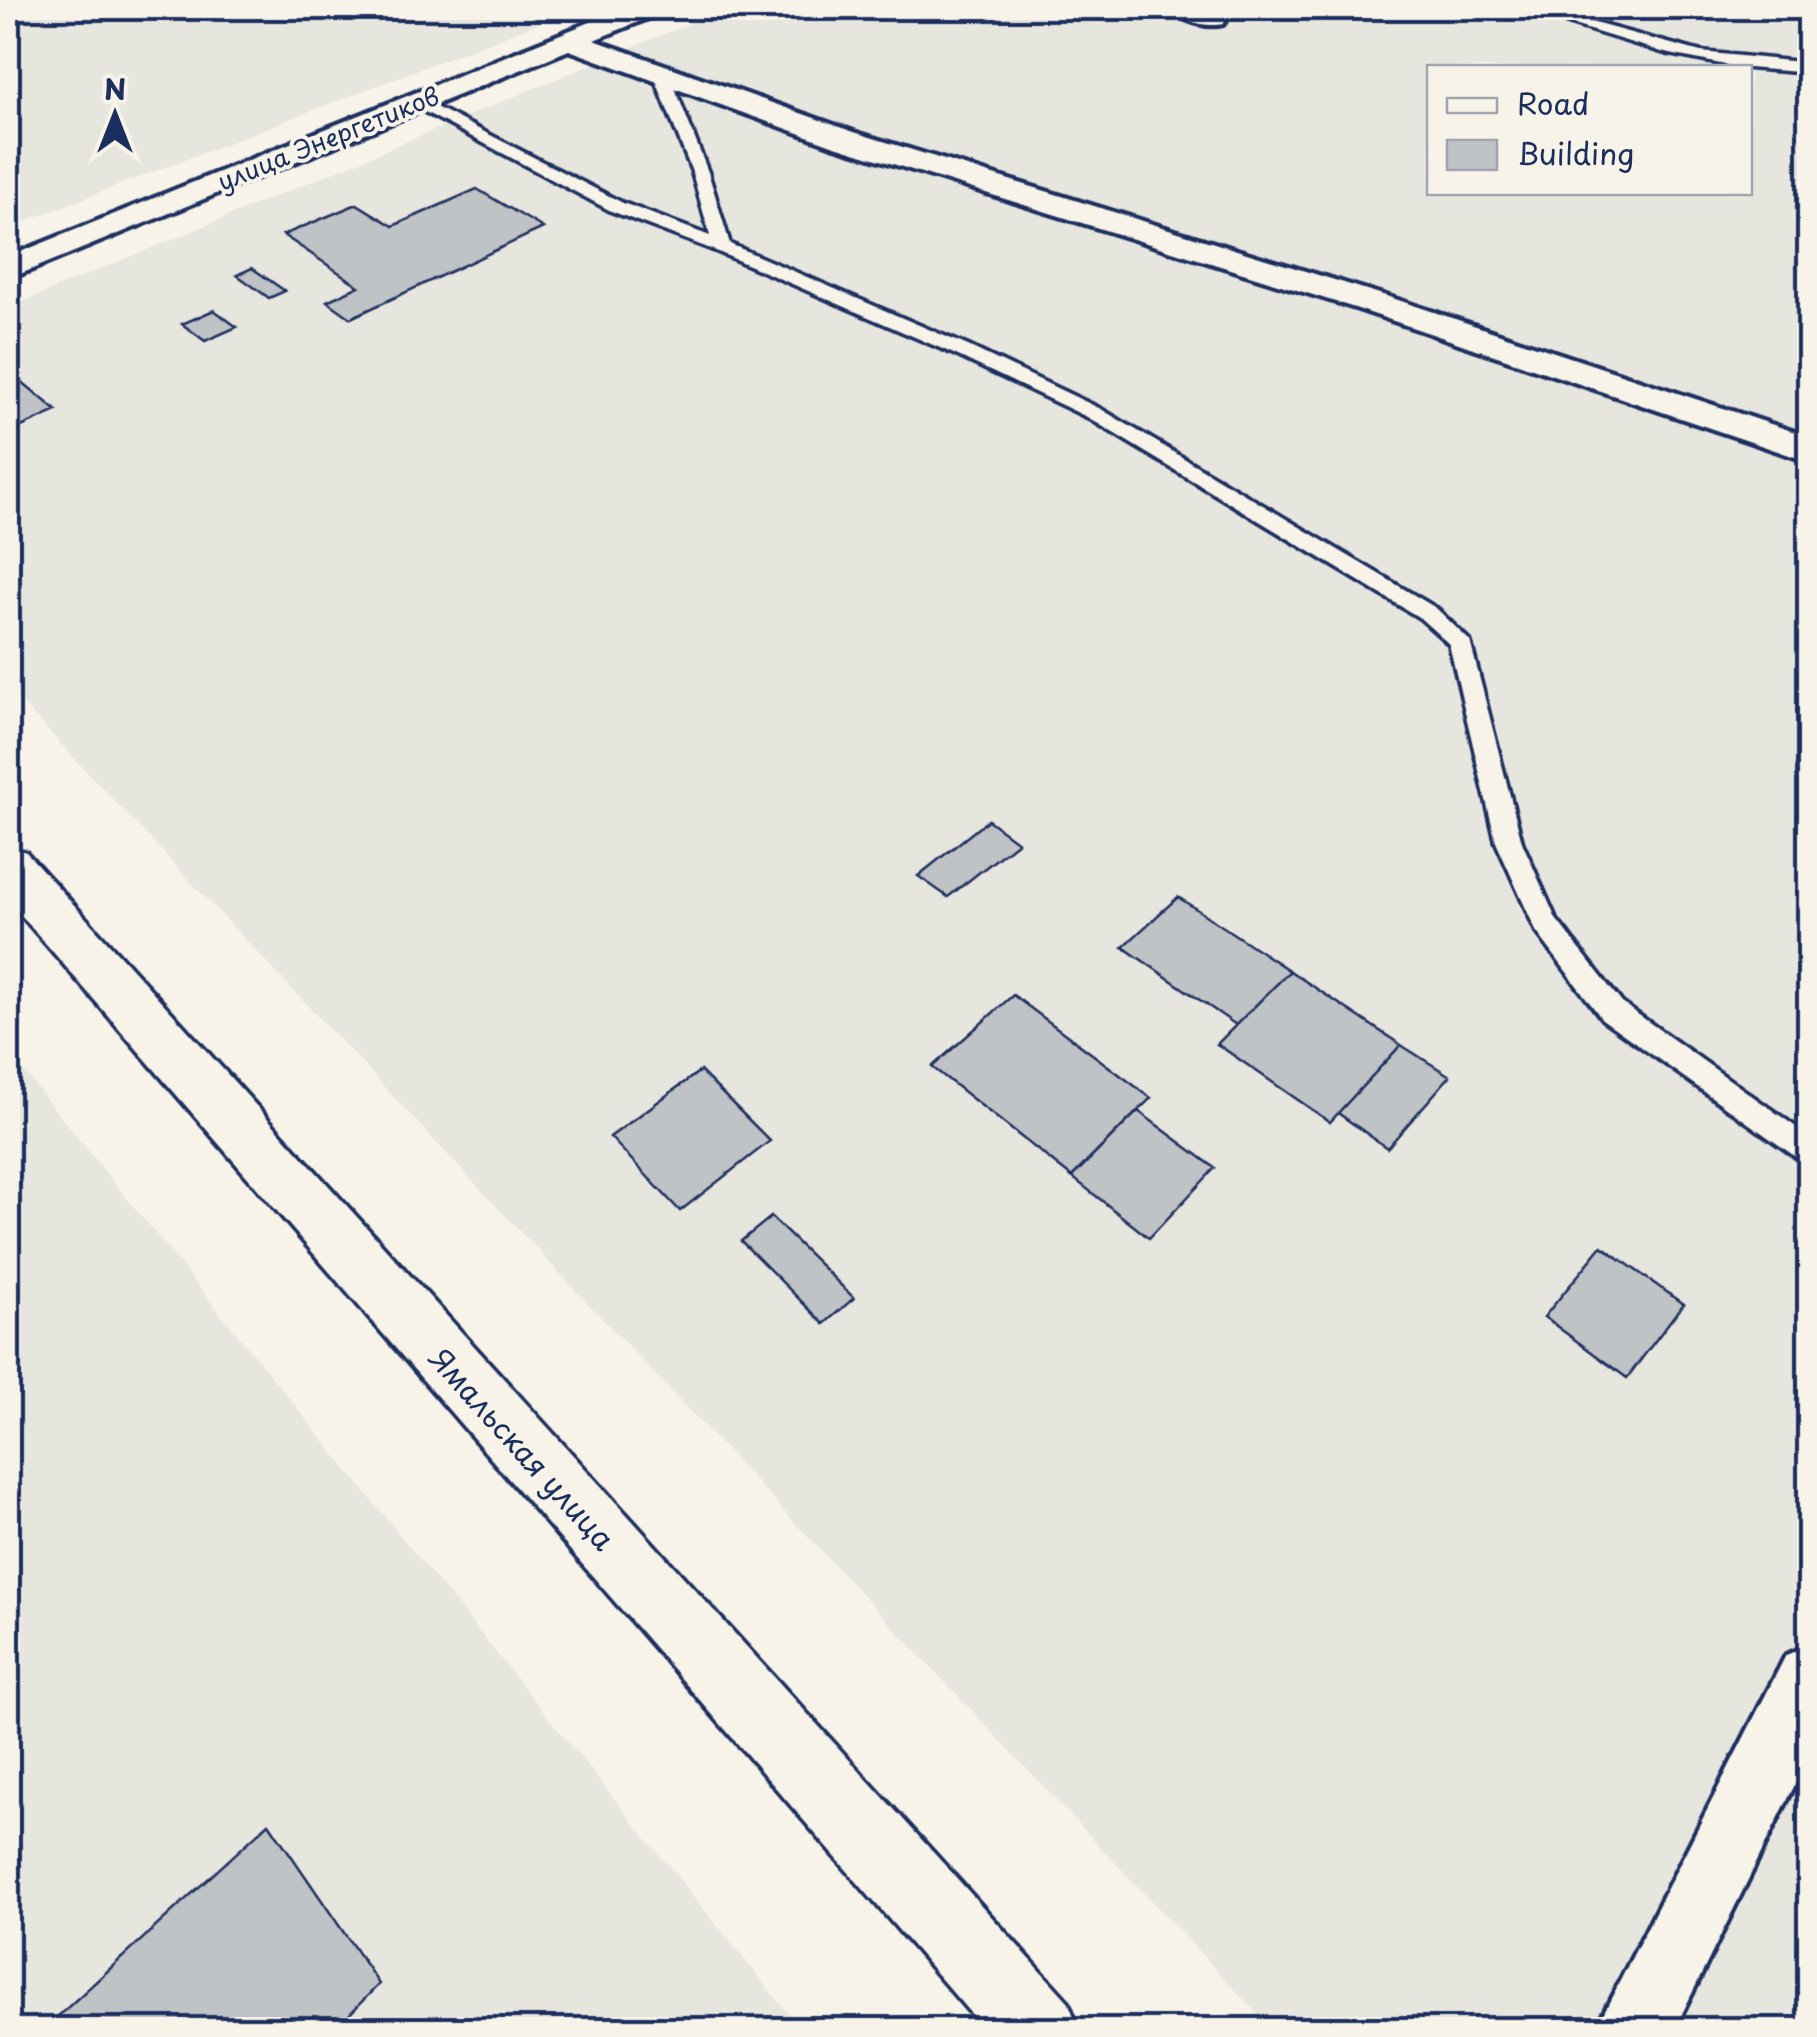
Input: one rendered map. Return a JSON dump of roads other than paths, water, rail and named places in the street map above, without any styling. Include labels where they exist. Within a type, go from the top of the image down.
[{"type":"street","name":"улица Энергетиков","points":[[8,269],[648,8]]},
{"type":"street","points":[[1185,8],[1213,18]]},
{"type":"street","points":[[568,40],[663,78],[1318,285],[1810,450]]},
{"type":"street","name":"Ямальская улица","points":[[8,866],[1039,2030]]},
{"type":"street","points":[[1633,2030],[1810,1679]]},
{"type":"lane","points":[[1525,8],[1640,44],[1709,60],[1810,68]]},
{"type":"lane","points":[[663,78],[700,172],[722,247]]},
{"type":"lane","points":[[416,103],[616,207],[722,247],[961,350],[1094,413],[1428,612],[1458,641],[1509,842],[1545,924],[1612,1011],[1810,1154]]}]
